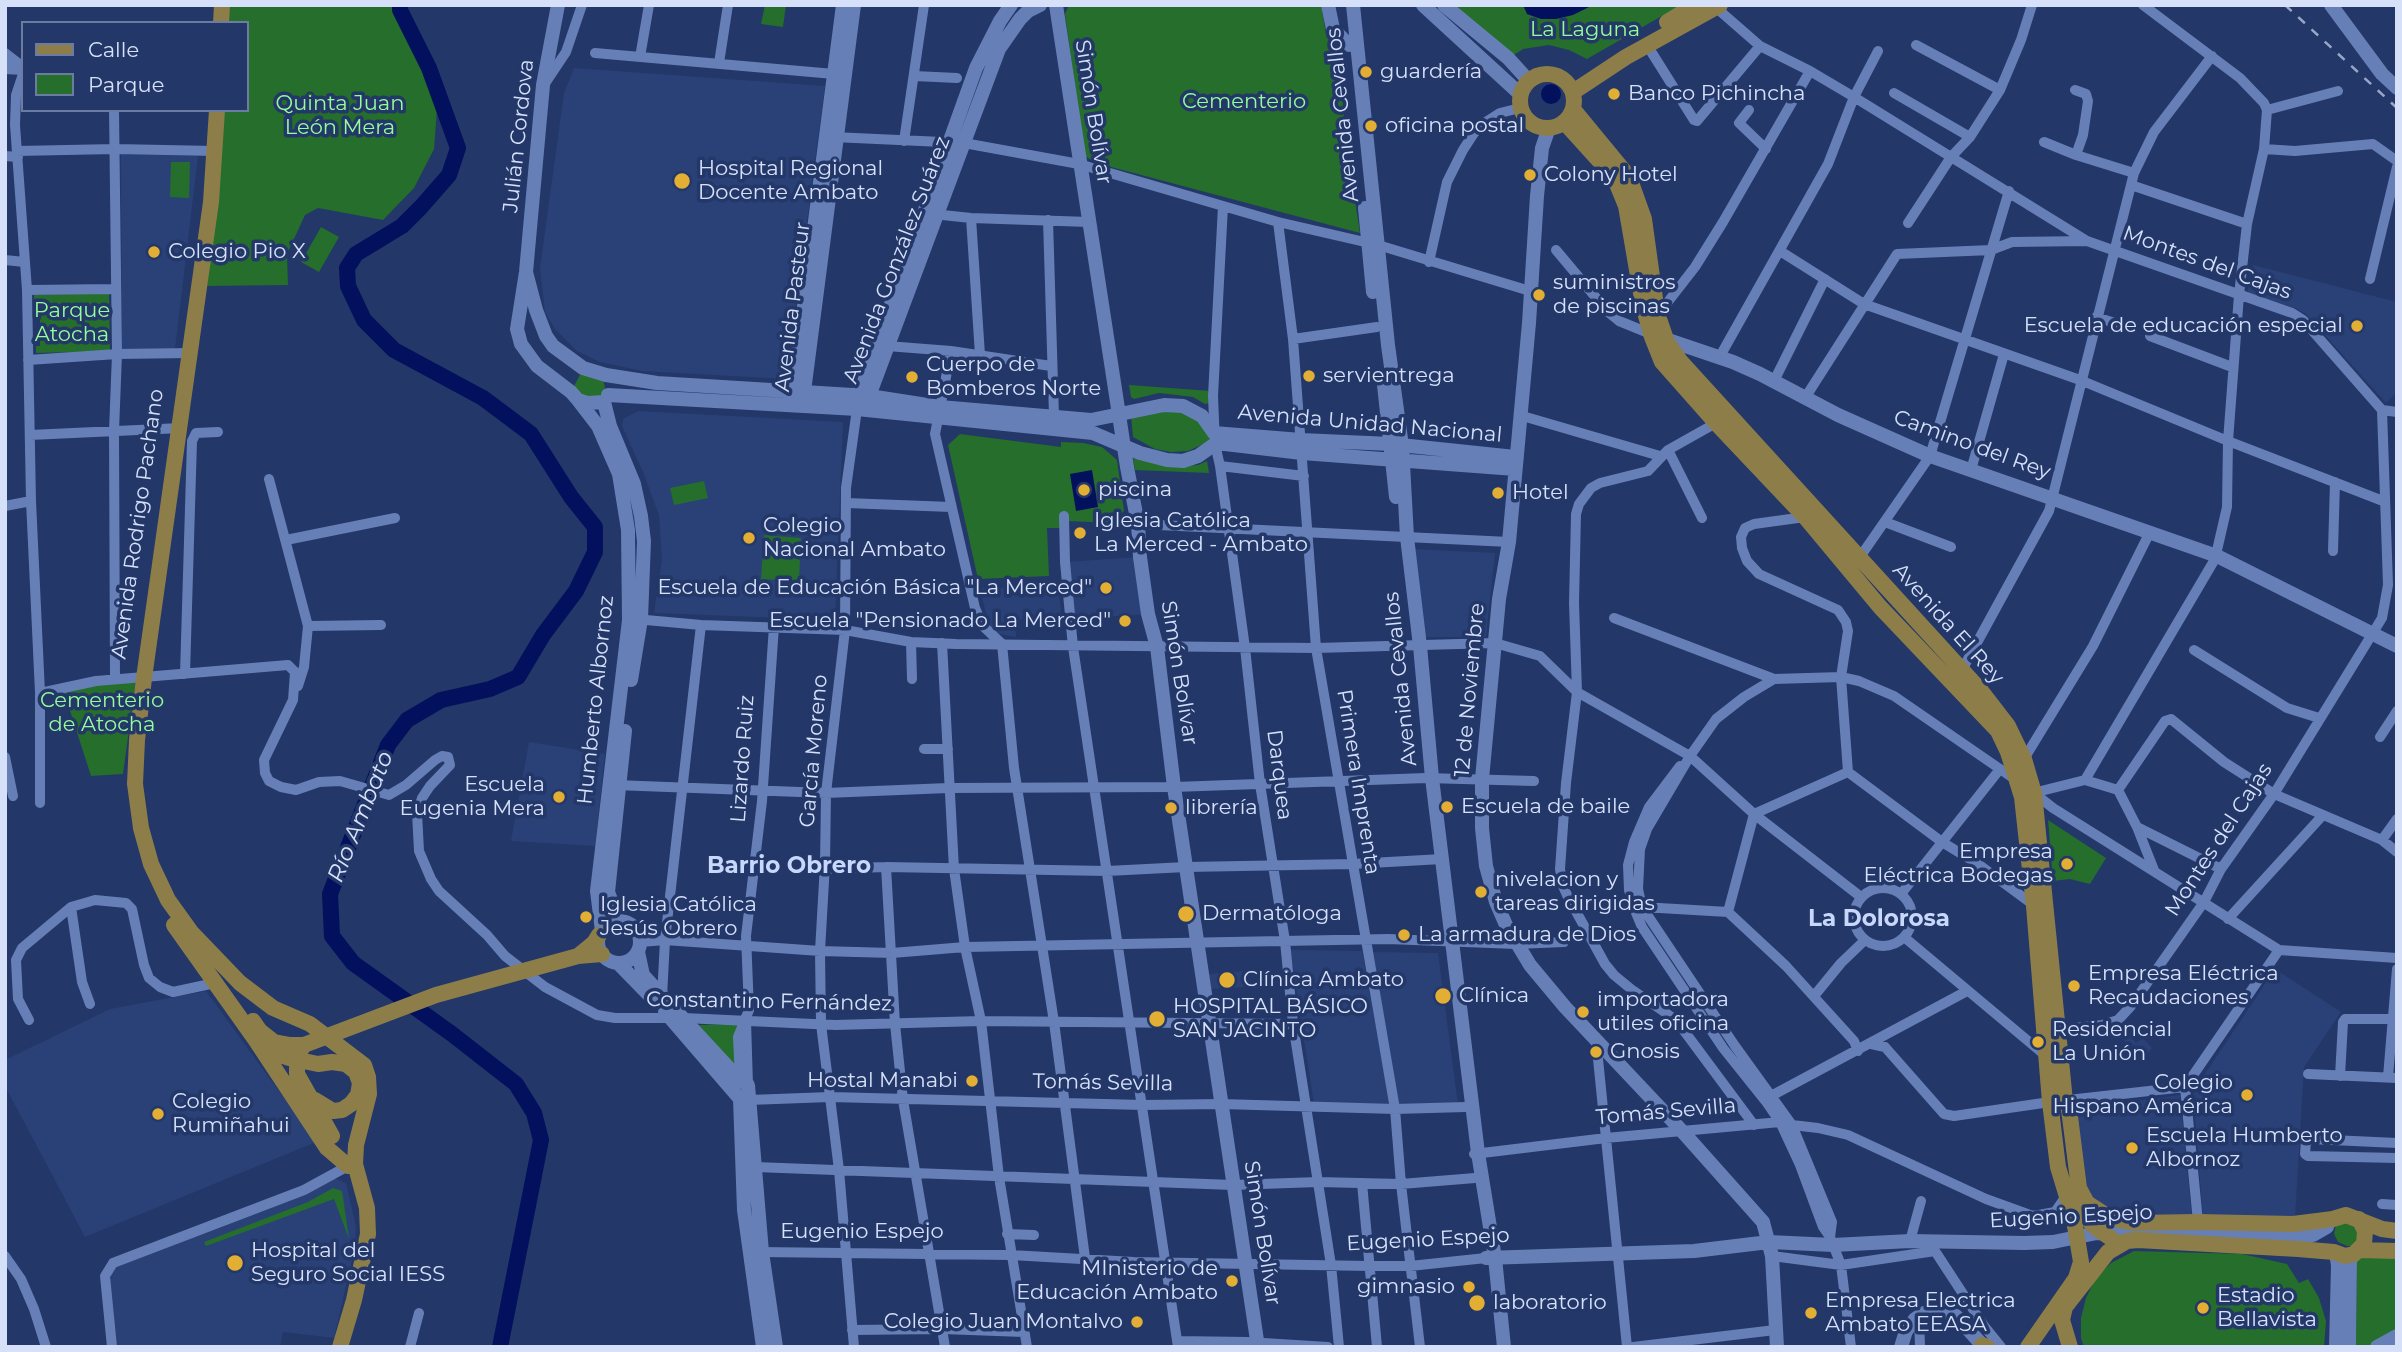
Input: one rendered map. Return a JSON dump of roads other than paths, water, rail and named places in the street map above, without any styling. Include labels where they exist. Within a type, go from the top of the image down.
[{"type":"main road","name":"Julián Cordova","points":[[558,5],[543,85],[526,272],[517,329],[521,344],[537,366],[575,396]]},
{"type":"main road","name":"Avenida Pasteur","points":[[830,137],[834,74],[843,5]]},
{"type":"main road","name":"Avenida Pasteur","points":[[797,399],[830,137],[854,5]]},
{"type":"main road","name":"Avenida González Suárez","points":[[862,401],[887,346],[957,142],[976,68],[1011,5]]},
{"type":"main road","name":"Avenida González Suárez","points":[[957,142],[999,49],[1020,19],[1040,5]]},
{"type":"main road","name":"Simón Bolívar","points":[[1056,5],[1138,524],[1148,614],[1157,647],[1174,787],[1258,1345]]},
{"type":"main road","points":[[1328,5],[1333,29],[1349,45]]},
{"type":"main road","name":"Avenida Cevallos","points":[[1345,5],[1373,244],[1388,345],[1403,537],[1429,778],[1476,1153],[1504,1347]]},
{"type":"main road","name":"Avenida Cevallos","points":[[1353,5],[1373,244],[1377,327],[1397,452]]},
{"type":"main road","points":[[1423,5],[1523,94]]},
{"type":"main road","points":[[1444,5],[1508,58],[1523,94],[1529,122],[1556,122],[1570,87],[1592,68],[1695,5]]},
{"type":"main road","points":[[2331,5],[2382,74],[2397,88]]},
{"type":"main road","points":[[1570,87],[1716,6]]},
{"type":"main road","points":[[1523,94],[1535,76],[1551,74],[1570,87]]},
{"type":"main road","name":"Avenida Rodrigo Pachano","points":[[210,112],[211,151]]},
{"type":"main road","name":"Avenida Rodrigo Pachano","points":[[217,112],[188,352],[128,781],[134,834],[141,859],[161,905],[319,1136],[336,1158],[351,1165],[362,1212],[362,1255],[354,1300],[341,1347]]},
{"type":"main road","name":"12 de Noviembre","points":[[1556,122],[1542,148],[1509,542],[1499,599],[1482,779],[1482,828],[1486,866],[1496,902],[1516,944],[1549,989],[1763,1222],[1770,1249]]},
{"type":"main road","name":"Avenida El Rey","points":[[1556,122],[1629,177],[1644,219],[1662,362],[1805,517],[1880,607],[1998,731],[2025,791]]},
{"type":"main road","name":"Avenida El Rey","points":[[1556,122],[1603,165],[1617,184],[1626,206],[1643,305],[1658,337],[1992,703],[2008,726],[2024,759],[2025,791],[2056,1030],[2058,1101]]},
{"type":"main road","name":"Avenida González Suárez","points":[[862,401],[932,214]]},
{"type":"main road","name":"Julián Cordova","points":[[526,272],[545,336],[562,355],[583,368]]},
{"type":"main road","name":"Camino del Rey","points":[[1658,337],[1733,362],[1930,456],[2217,556],[2397,646]]},
{"type":"main road","points":[[583,368],[606,376],[606,398],[587,403],[575,396],[572,378],[583,368]]},
{"type":"main road","name":"Avenida Unidad Nacional","points":[[606,376],[797,399]]},
{"type":"main road","name":"Humberto Albornoz","points":[[575,396],[598,426],[618,474],[628,530],[635,619]]},
{"type":"main road","name":"Avenida Unidad Nacional","points":[[606,398],[862,401],[1093,433],[1151,457],[1184,461],[1198,456],[1214,439]]},
{"type":"main road","name":"Humberto Albornoz","points":[[601,933],[597,891],[614,785],[644,541],[642,516],[634,484],[610,426],[606,398]]},
{"type":"main road","name":"Avenida Unidad Nacional","points":[[939,413],[1054,416],[1091,420],[1164,405],[1183,406],[1202,415],[1214,439]]},
{"type":"main road","name":"Avenida Unidad Nacional","points":[[1214,439],[1515,463]]},
{"type":"main road","name":"Avenida Rodrigo Pachano","points":[[141,679],[135,764],[141,828],[150,864],[168,900],[203,946]]},
{"type":"main road","name":"Humberto Albornoz","points":[[614,785],[608,892],[619,921]]},
{"type":"main road","name":"Avenida El Rey","points":[[2041,910],[2046,1056],[2058,1101],[2069,1109],[2079,1188],[2087,1203],[2110,1218],[2134,1223],[2198,1222]]},
{"type":"main road","points":[[578,956],[594,943],[606,926],[619,921],[631,925],[639,935],[643,975],[745,1099]]},
{"type":"main road","points":[[601,933],[599,948],[612,962],[629,961],[639,947]]},
{"type":"main road","name":"Avenida Cevallos","points":[[1451,942],[1466,1107],[1476,1153],[1475,1178],[1490,1258],[1496,1347]]},
{"type":"main road","points":[[203,946],[260,1031],[274,1042],[290,1045],[304,1045],[436,995],[578,956],[602,954]]},
{"type":"main road","points":[[203,946],[240,983],[274,1008],[310,1024],[364,1065],[369,1094],[351,1165]]},
{"type":"main road","points":[[618,963],[744,1082]]},
{"type":"main road","points":[[255,1039],[277,1054],[318,1064],[346,1064],[356,1072],[360,1083],[358,1095],[342,1110],[333,1111],[315,1105],[300,1073],[301,1060],[307,1049],[334,1033]]},
{"type":"main road","points":[[304,1045],[297,1056],[297,1074],[351,1165]]},
{"type":"main road","name":"Lizardo Ruiz","points":[[744,1082],[744,1210],[776,1347]]},
{"type":"main road","name":"Lizardo Ruiz","points":[[745,1099],[755,1167],[755,1252],[763,1347]]},
{"type":"main road","points":[[2028,1347],[2080,1269],[2080,1251],[2074,1220],[2058,1167],[2058,1101]]},
{"type":"main road","points":[[2058,1101],[2063,1111],[2070,1186],[2084,1214],[2098,1231],[2114,1241],[2138,1240],[2335,1253],[2345,1256],[2357,1252],[2397,1251]]},
{"type":"main road","points":[[2198,1222],[2330,1223],[2346,1215],[2382,1229],[2397,1231]]},
{"type":"main road","points":[[2349,1347],[2350,1260],[2366,1238],[2359,1219]]},
{"type":"main road","points":[[2330,1223],[2326,1244],[2335,1253],[2337,1265],[2336,1347]]},
{"type":"main road","name":"Eugenio Espejo","points":[[1490,1258],[1770,1249],[1831,1241],[1857,1244],[1910,1241],[2053,1242],[2115,1232],[2299,1238],[2313,1235],[2330,1223]]},
{"type":"main road","points":[[2070,1347],[2062,1320],[2066,1307],[2114,1241]]},
{"type":"main road","points":[[1770,1249],[1777,1347]]},
{"type":"main road","points":[[1901,1347],[1906,1331],[1919,1315],[1937,1310],[1952,1314],[1984,1346]]},
{"type":"main road","points":[[2377,1347],[2397,1336]]},
{"type":"street","points":[[543,85],[566,52],[582,5]]},
{"type":"street","points":[[640,57],[649,5]]},
{"type":"street","points":[[719,64],[728,5]]},
{"type":"street","points":[[904,141],[924,5]]},
{"type":"street","points":[[1908,223],[1951,157],[1970,137],[2000,90],[2032,5]]},
{"type":"street","points":[[2085,780],[2217,556],[2227,507],[2232,367],[2239,295],[2247,224],[2264,149],[2267,110],[2264,103],[2240,78],[2143,5]]},
{"type":"street","name":"Montes del Cajas","points":[[1716,6],[1760,46],[1854,97],[2087,241],[2292,313],[2303,320],[2382,410],[2383,501],[2388,585],[2382,618],[2274,794],[2221,869],[2204,902],[2131,1006],[2118,1020],[2102,1026],[2056,1030]]},
{"type":"street","points":[[1647,45],[1696,121],[1760,46]]},
{"type":"street","points":[[1916,45],[2000,90]]},
{"type":"street","points":[[1719,358],[1828,164],[1854,97],[1878,51]]},
{"type":"street","points":[[5,53],[21,65]]},
{"type":"street","points":[[595,53],[834,74]]},
{"type":"street","points":[[1962,670],[2053,498],[2080,380],[2134,173],[2154,132],[2212,56]]},
{"type":"street","points":[[1657,313],[1695,267],[1733,207],[1810,71]]},
{"type":"street","points":[[914,76],[957,78]]},
{"type":"street","points":[[21,78],[11,95],[18,154],[27,290],[31,501],[40,693],[40,803]]},
{"type":"street","points":[[2075,90],[2085,94],[2088,101],[2083,135],[2076,155]]},
{"type":"street","points":[[2267,110],[2338,91]]},
{"type":"street","points":[[1894,93],[1970,137]]},
{"type":"street","points":[[1429,262],[1447,183],[1463,150],[1474,133],[1523,94]]},
{"type":"street","points":[[1749,110],[1739,123],[1766,149]]},
{"type":"street","points":[[114,112],[117,354],[114,431],[115,679]]},
{"type":"street","points":[[830,137],[957,142],[1079,164],[1278,222],[1373,244],[1530,291]]},
{"type":"street","points":[[2044,142],[2134,173]]},
{"type":"street","points":[[2264,149],[2295,151],[2373,144],[2397,161]]},
{"type":"street","points":[[5,156],[115,149],[211,151]]},
{"type":"street","points":[[2370,279],[2397,167]]},
{"type":"street","points":[[2132,185],[2247,224]]},
{"type":"street","points":[[1860,558],[1930,456],[2009,191]]},
{"type":"street","name":"Darquea","points":[[1223,206],[1213,396],[1214,439],[1229,528],[1260,784],[1285,941],[1293,1024],[1331,1265],[1339,1347]]},
{"type":"street","points":[[932,214],[1089,222]]},
{"type":"street","points":[[971,218],[980,355]]},
{"type":"street","points":[[1048,220],[1054,416]]},
{"type":"street","name":"Primera Imprenta","points":[[1278,222],[1293,339],[1316,648],[1395,1109],[1420,1347]]},
{"type":"street","points":[[1805,398],[1897,254],[1991,250],[2012,242],[2087,241]]},
{"type":"street","name":"Camino del Rey","points":[[1556,250],[1608,312],[1619,321],[1658,337]]},
{"type":"street","points":[[1780,251],[1864,304],[2080,380],[2383,501]]},
{"type":"street","points":[[5,260],[24,262]]},
{"type":"street","points":[[1774,381],[1825,279]]},
{"type":"street","points":[[27,290],[115,289]]},
{"type":"street","points":[[2096,317],[2124,326]]},
{"type":"street","points":[[1293,339],[1377,327]]},
{"type":"street","points":[[2150,336],[2232,367]]},
{"type":"street","points":[[887,346],[951,351],[1051,366]]},
{"type":"street","points":[[951,351],[935,434],[975,608],[984,626],[1002,644],[1017,789],[1054,1022],[1085,1258]]},
{"type":"street","points":[[28,360],[188,352]]},
{"type":"street","points":[[1971,470],[2004,354]]},
{"type":"street","name":"García Moreno","points":[[854,1347],[839,1170],[821,1024],[820,951],[826,793],[845,630],[846,503],[862,401]]},
{"type":"street","points":[[2382,410],[2397,412]]},
{"type":"street","points":[[1519,415],[1664,453],[1702,518]]},
{"type":"street","points":[[1716,423],[1664,453],[1658,463],[1648,471],[1591,488],[1579,504],[1576,514],[1574,603],[1577,692],[1566,783],[1560,869],[1562,884],[1605,964],[1614,975],[1676,1020],[1754,1125]]},
{"type":"street","points":[[30,435],[177,428]]},
{"type":"street","points":[[185,674],[192,441],[196,433],[218,432]]},
{"type":"street","points":[[1220,466],[1304,476]]},
{"type":"street","points":[[269,479],[308,626],[304,667],[293,700]]},
{"type":"street","points":[[2333,551],[2334,482]]},
{"type":"street","points":[[5,506],[31,501]]},
{"type":"street","points":[[846,503],[951,507]]},
{"type":"street","points":[[1064,516],[1065,562],[1073,647],[1178,1344],[1328,1347]]},
{"type":"street","points":[[1805,517],[1754,524],[1745,528],[1741,537],[1742,548],[1747,561],[1759,574],[1838,610],[1846,622],[1848,631],[1841,677],[1848,772],[1942,842],[1978,864],[2041,910]]},
{"type":"street","points":[[286,540],[395,518]]},
{"type":"street","points":[[1885,522],[1951,547]]},
{"type":"street","points":[[1138,524],[1509,542]]},
{"type":"street","points":[[2024,759],[2093,646],[2149,534]]},
{"type":"street","points":[[1614,618],[1774,679],[1841,677],[1859,681],[1894,696],[2000,769],[2025,791],[2279,950],[2397,958]]},
{"type":"street","points":[[635,619],[701,625],[845,630],[911,642],[1073,647],[1316,648],[1495,643],[1540,656],[1577,692],[1690,756],[1754,814],[1861,897]]},
{"type":"street","points":[[308,626],[381,625]]},
{"type":"street","points":[[662,997],[665,940],[701,625]]},
{"type":"street","name":"Lizardo Ruiz","points":[[744,1082],[738,1037],[749,1010],[746,946],[762,791],[774,626]]},
{"type":"street","points":[[911,642],[912,679]]},
{"type":"street","points":[[942,643],[954,869],[965,947],[981,1021],[1007,1234],[1027,1347]]},
{"type":"street","points":[[2194,650],[2287,708],[2319,718]]},
{"type":"street","points":[[40,693],[115,679],[288,665],[295,672],[293,700]]},
{"type":"street","points":[[1774,679],[1744,697],[1716,719],[1690,756],[1647,829],[1640,849],[1638,889],[1642,907],[1723,1028],[1793,1125],[1832,1222],[1831,1241]]},
{"type":"street","name":"Constantino Fernández","points":[[293,700],[264,760],[269,781],[296,790],[318,782],[345,782],[383,794],[393,794],[442,755],[448,757],[450,765],[426,792],[417,813],[422,863],[439,891],[487,935],[505,956],[545,987],[597,1015],[615,1018],[821,1024],[981,1021],[1209,1021],[1293,1024]]},
{"type":"street","points":[[2380,737],[2397,711]]},
{"type":"street","points":[[2118,790],[2165,721],[2171,719],[2224,762],[2274,794],[2382,840],[2397,852]]},
{"type":"street","points":[[924,749],[948,749]]},
{"type":"street","points":[[1690,756],[1664,786],[1641,824],[1628,865],[1629,890],[1642,926],[1723,1048],[1780,1122],[1841,1265],[1850,1347]]},
{"type":"street","points":[[5,757],[13,796]]},
{"type":"street","points":[[1900,894],[2000,769]]},
{"type":"street","points":[[1754,814],[1848,772]]},
{"type":"street","points":[[614,785],[826,793],[948,788],[1174,787],[1429,778],[1534,781]]},
{"type":"street","points":[[2025,791],[2085,780],[2118,790],[2137,827],[2154,870]]},
{"type":"street","points":[[1728,912],[1754,814]]},
{"type":"street","points":[[2228,919],[2323,815]]},
{"type":"street","points":[[2382,840],[2397,819]]},
{"type":"street","points":[[2137,827],[2221,869]]},
{"type":"street","points":[[824,869],[886,867],[1107,871],[1439,859]]},
{"type":"street","points":[[886,867],[895,1024],[903,1100],[945,1347]]},
{"type":"street","points":[[1888,888],[1900,894],[1908,903],[1912,914],[1905,937],[1894,944],[1882,946],[1865,940],[1857,931],[1854,920],[1855,908],[1861,897],[1873,890],[1888,888]]},
{"type":"street","points":[[29,1020],[18,999],[16,960],[22,948],[71,907],[95,900],[125,903],[135,916],[144,965],[149,978],[160,987],[173,992],[215,983]]},
{"type":"street","points":[[71,907],[82,982],[89,1004]]},
{"type":"street","points":[[1642,907],[1728,912],[1814,996],[1854,1041],[1857,1051]]},
{"type":"street","points":[[1905,937],[2046,1056]]},
{"type":"street","points":[[639,947],[665,940],[820,951],[892,953],[965,947],[1197,942],[1564,942]]},
{"type":"street","points":[[1814,996],[1841,963],[1865,940]]},
{"type":"street","points":[[2198,1222],[2185,1087],[2279,950]]},
{"type":"street","points":[[2308,1074],[2393,1077],[2397,969]]},
{"type":"street","points":[[1771,1096],[1967,991]]},
{"type":"street","points":[[2340,1076],[2342,1025],[2345,1019],[2395,1019]]},
{"type":"street","points":[[1595,1039],[1627,1347]]},
{"type":"street","points":[[1871,1044],[1885,1048],[1944,1114],[1954,1116],[2185,1087]]},
{"type":"street","name":"Tomás Sevilla","points":[[745,1099],[830,1097],[989,1103],[1221,1104],[1395,1109],[1466,1107]]},
{"type":"street","name":"Tomás Sevilla","points":[[1476,1153],[1780,1122]]},
{"type":"street","points":[[1793,1125],[1848,1135],[1986,1199],[2033,1216],[2055,1212],[2066,1196]]},
{"type":"street","points":[[2397,1143],[2305,1141],[2305,1154],[2308,1156],[2397,1158]]},
{"type":"street","points":[[112,1347],[105,1276],[113,1264],[304,1190],[351,1165]]},
{"type":"street","points":[[755,1167],[1233,1185],[1318,1182],[1401,1184],[1475,1178]]},
{"type":"street","points":[[1362,1183],[1377,1347]]},
{"type":"street","points":[[1910,1241],[1921,1201]]},
{"type":"street","points":[[2382,1204],[2397,1205]]},
{"type":"street","points":[[1007,1234],[1034,1235]]},
{"type":"street","points":[[1854,1263],[1857,1244]]},
{"type":"street","points":[[1770,1249],[1841,1265],[1931,1251],[1938,1254],[1984,1326],[2001,1347]]},
{"type":"street","name":"Eugenio Espejo","points":[[755,1252],[929,1253],[1369,1266],[1410,1266],[1490,1258]]},
{"type":"street","points":[[5,1256],[21,1279],[46,1347]]},
{"type":"street","points":[[410,1347],[419,1313]]},
{"type":"street","points":[[1919,1315],[1920,1347]]},
{"type":"street","points":[[852,1330],[1024,1332]]},
{"type":"street","points":[[1633,1347],[1695,1343],[1775,1330]]},
{"type":"waterway","name":"Río Ambato","points":[[400,5],[429,68],[458,148],[449,175],[421,207],[402,226],[356,254],[347,268],[348,286],[364,320],[394,350],[483,398],[531,434],[571,497],[595,527],[595,552],[576,591],[543,635],[518,677],[490,689],[441,700],[407,720],[388,745],[330,894],[332,936],[353,963],[516,1084],[534,1113],[541,1140],[500,1347]]},
{"type":"railway","points":[[2285,5],[2397,108]]},
{"type":"place","name":"guardería","points":[[1366,72]]},
{"type":"place","name":"Banco Pichincha","points":[[1614,94]]},
{"type":"place","name":"oficina postal","points":[[1371,126]]},
{"type":"place","name":"Colony Hotel","points":[[1530,175]]},
{"type":"place","name":"Hospital Regional Docente Ambato","points":[[682,181]]},
{"type":"place","name":"Colegio Pio X","points":[[154,252]]},
{"type":"place","name":"suministros de piscinas","points":[[1539,295]]},
{"type":"place","name":"Escuela de educación especial","points":[[2357,326]]},
{"type":"place","name":"servientrega","points":[[1309,376]]},
{"type":"place","name":"Cuerpo de Bomberos Norte","points":[[912,377]]},
{"type":"place","name":"piscina","points":[[1084,490]]},
{"type":"place","name":"Hotel","points":[[1498,493]]},
{"type":"place","name":"Iglesia Católica La Merced - Ambato","points":[[1080,533]]},
{"type":"place","name":"Colegio Nacional Ambato","points":[[749,538]]},
{"type":"place","name":"Escuela de Educación Básica \"La Merced\"","points":[[1106,588]]},
{"type":"place","name":"Escuela \"Pensionado La Merced\"","points":[[1125,621]]},
{"type":"place","name":"Escuela Eugenia Mera","points":[[559,797]]},
{"type":"place","name":"Escuela de baile","points":[[1447,807]]},
{"type":"place","name":"librería","points":[[1171,808]]},
{"type":"place","name":"Empresa Eléctrica Bodegas","points":[[2067,864]]},
{"type":"place","name":"nivelacion y tareas dirigidas","points":[[1481,892]]},
{"type":"place","name":"Dermatóloga","points":[[1186,914]]},
{"type":"place","name":"Iglesia Católica Jesús Obrero","points":[[586,917]]},
{"type":"place","name":"La armadura de Dios","points":[[1404,935]]},
{"type":"place","name":"Clínica Ambato","points":[[1227,980]]},
{"type":"place","name":"Empresa Eléctrica Recaudaciones","points":[[2074,986]]},
{"type":"place","name":"Clínica","points":[[1443,996]]},
{"type":"place","name":"importadora utiles oficina","points":[[1583,1012]]},
{"type":"place","name":"HOSPITAL BÁSICO SAN JACINTO","points":[[1157,1019]]},
{"type":"place","name":"Residencial La Unión","points":[[2038,1042]]},
{"type":"place","name":"Gnosis","points":[[1596,1052]]},
{"type":"place","name":"Hostal Manabi","points":[[972,1081]]},
{"type":"place","name":"Colegio Hispano América","points":[[2247,1095]]},
{"type":"place","name":"Colegio Rumiñahui","points":[[158,1114]]},
{"type":"place","name":"Escuela Humberto Albornoz","points":[[2132,1148]]},
{"type":"place","name":"Hospital del Seguro Social IESS","points":[[235,1263]]},
{"type":"place","name":"MInisterio de Educación Ambato","points":[[1232,1281]]},
{"type":"place","name":"gimnasio","points":[[1469,1287]]},
{"type":"place","name":"laboratorio","points":[[1477,1303]]},
{"type":"place","name":"Estadio Bellavista","points":[[2203,1308]]},
{"type":"place","name":"Empresa Electrica Ambato EEASA","points":[[1811,1313]]},
{"type":"place","name":"Colegio Juan Montalvo","points":[[1137,1322]]},
{"type":"district","name":"Barrio Obrero","points":[[789,866]]},
{"type":"district","name":"La Dolorosa","points":[[1879,919]]},
{"type":"park label","name":"La Laguna","points":[[1585,30]]},
{"type":"park label","name":"Cementerio","points":[[1244,102]]},
{"type":"park label","name":"Quinta Juan León Mera","points":[[340,116]]},
{"type":"park label","name":"Parque Atocha","points":[[72,323]]},
{"type":"park label","name":"Cementerio de Atocha","points":[[102,713]]}]
